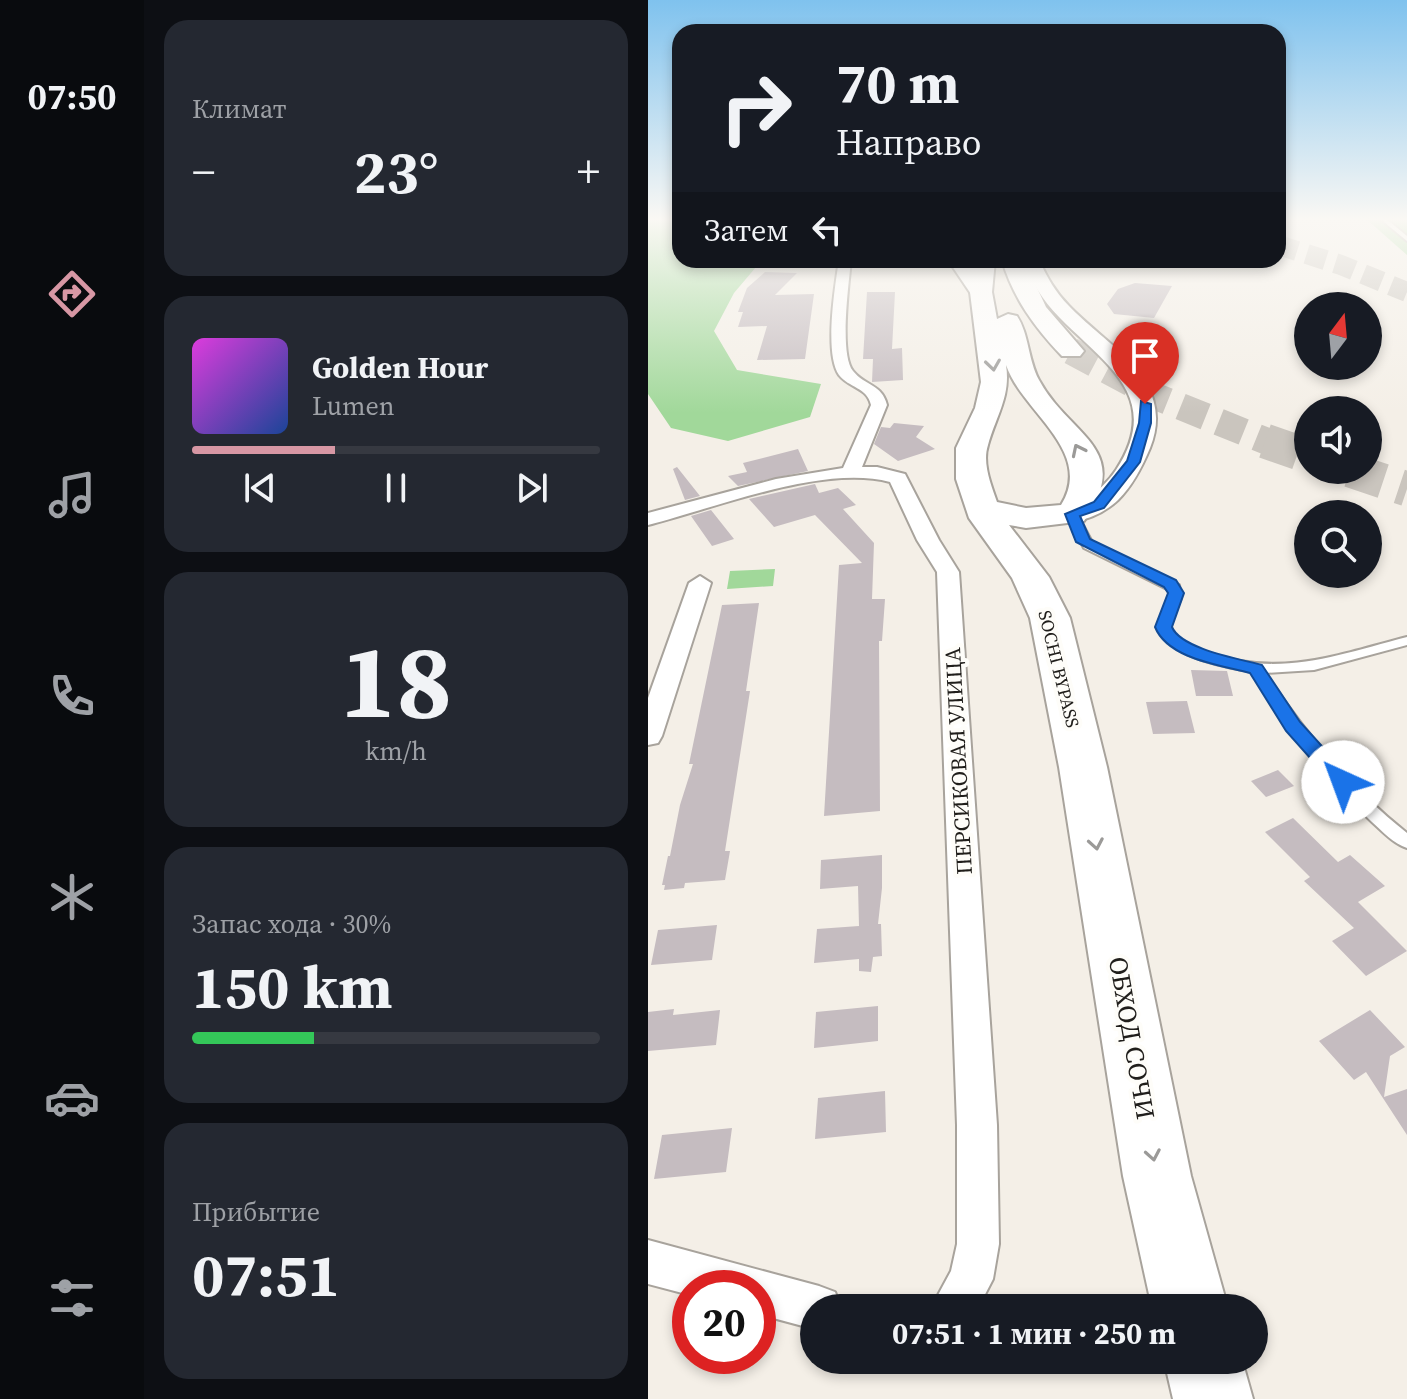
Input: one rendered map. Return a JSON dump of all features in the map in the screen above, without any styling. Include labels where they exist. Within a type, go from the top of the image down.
[{"type":"highway","points":[[983,282],[995,382],[989,408],[971,448],[972,479],[982,509],[1026,518],[1072,514],[1087,487],[1087,472],[1072,437],[1044,408],[1021,371],[1001,282]]},
{"type":"highway","points":[[1023,282],[1027,299],[1071,351]]},
{"type":"highway","name":"ОБХОД СОЧИ","points":[[982,509],[1030,577],[1050,618],[1083,767],[1157,1176],[1186,1294]]},
{"type":"highway","points":[[1207,1374],[1213,1399]]},
{"type":"street","points":[[844,282],[841,361],[851,377],[874,391],[879,405],[850,473]]},
{"type":"street","points":[[1035,282],[1130,372],[1145,404],[1145,423],[1134,462],[1099,505],[1072,514]]},
{"type":"street","name":"ПЕРСИКОВАЯ УЛИЦА","points":[[648,519],[753,491],[877,471],[898,478],[922,529],[948,572],[977,1125],[978,1244],[971,1279],[962,1294]]},
{"type":"street","points":[[648,736],[700,583]]},
{"type":"street","points":[[648,1262],[678,1270]]},
{"type":"street","points":[[776,1297],[800,1303]]},
{"type":"lane","points":[[1072,514],[1088,546],[1175,588],[1175,598],[1163,627],[1167,637],[1200,654],[1256,669],[1314,666],[1407,641]]},
{"type":"lane","points":[[1256,669],[1293,727],[1360,800],[1407,842]]},
{"type":"green space","points":[[648,282],[743,282],[714,331],[737,370],[821,384],[810,417],[728,441],[671,428],[648,394]]},
{"type":"green space","points":[[775,569],[773,586],[727,589],[730,571]]},
{"type":"building","points":[[753,282],[788,282],[775,295],[814,294],[805,359],[757,360],[767,326],[738,327],[743,312],[738,312],[747,288]]},
{"type":"building","points":[[1135,283],[1172,286],[1154,318],[1114,314],[1107,304],[1118,289]]},
{"type":"building","points":[[867,292],[895,292],[892,349],[902,348],[903,380],[872,382],[873,359],[863,359]]},
{"type":"building","points":[[894,423],[924,426],[916,437],[935,449],[898,461],[874,444],[881,427],[890,428]]},
{"type":"building","points":[[798,449],[808,471],[738,486],[728,476],[747,472],[743,463]]},
{"type":"building","points":[[677,467],[700,496],[685,500],[673,469]]},
{"type":"building","points":[[815,484],[819,493],[838,488],[856,505],[843,509],[874,543],[872,599],[885,599],[882,641],[879,641],[880,811],[824,816],[839,565],[862,563],[815,515],[774,527],[749,499]]},
{"type":"building","points":[[711,510],[734,539],[712,546],[691,516]]},
{"type":"building","points":[[759,603],[746,691],[750,691],[725,851],[730,851],[725,880],[685,883],[684,888],[664,890],[665,885],[662,885],[668,856],[693,764],[689,764],[722,605]]},
{"type":"building","points":[[1191,670],[1227,671],[1233,696],[1196,696]]},
{"type":"building","points":[[1187,701],[1195,733],[1153,734],[1146,702]]},
{"type":"building","points":[[1278,770],[1294,786],[1266,797],[1251,781]]},
{"type":"building","points":[[1293,818],[1338,862],[1350,855],[1385,886],[1358,902],[1407,951],[1366,976],[1332,941],[1354,928],[1304,881],[1310,877],[1265,832]]},
{"type":"building","points":[[882,855],[878,924],[881,924],[882,956],[873,957],[871,972],[859,971],[859,959],[814,963],[817,929],[859,926],[858,886],[820,889],[821,860]]},
{"type":"building","points":[[717,925],[712,960],[651,965],[658,930]]},
{"type":"building","points":[[878,1006],[878,1041],[814,1048],[816,1012]]},
{"type":"building","points":[[674,1009],[673,1015],[720,1010],[716,1045],[648,1051],[648,1012]]},
{"type":"building","points":[[1370,1010],[1405,1047],[1390,1056],[1384,1097],[1407,1089],[1407,1135],[1366,1072],[1354,1080],[1319,1041]]},
{"type":"building","points":[[885,1091],[886,1132],[815,1139],[818,1098]]},
{"type":"building","points":[[732,1128],[726,1172],[654,1179],[662,1135]]},
{"type":"tunnel","points":[[1383,282],[1407,292]]},
{"type":"tunnel","points":[[1071,351],[1157,397],[1271,443]]},
{"type":"tunnel","points":[[1265,441],[1294,451]]},
{"type":"tunnel","points":[[1382,481],[1407,489]]},
{"type":"route","points":[[1145,404],[1145,423],[1134,462],[1099,505],[1072,514],[1084,542],[1170,583],[1176,593],[1163,627],[1167,637],[1200,654],[1256,669],[1293,727],[1343,782]]}]
